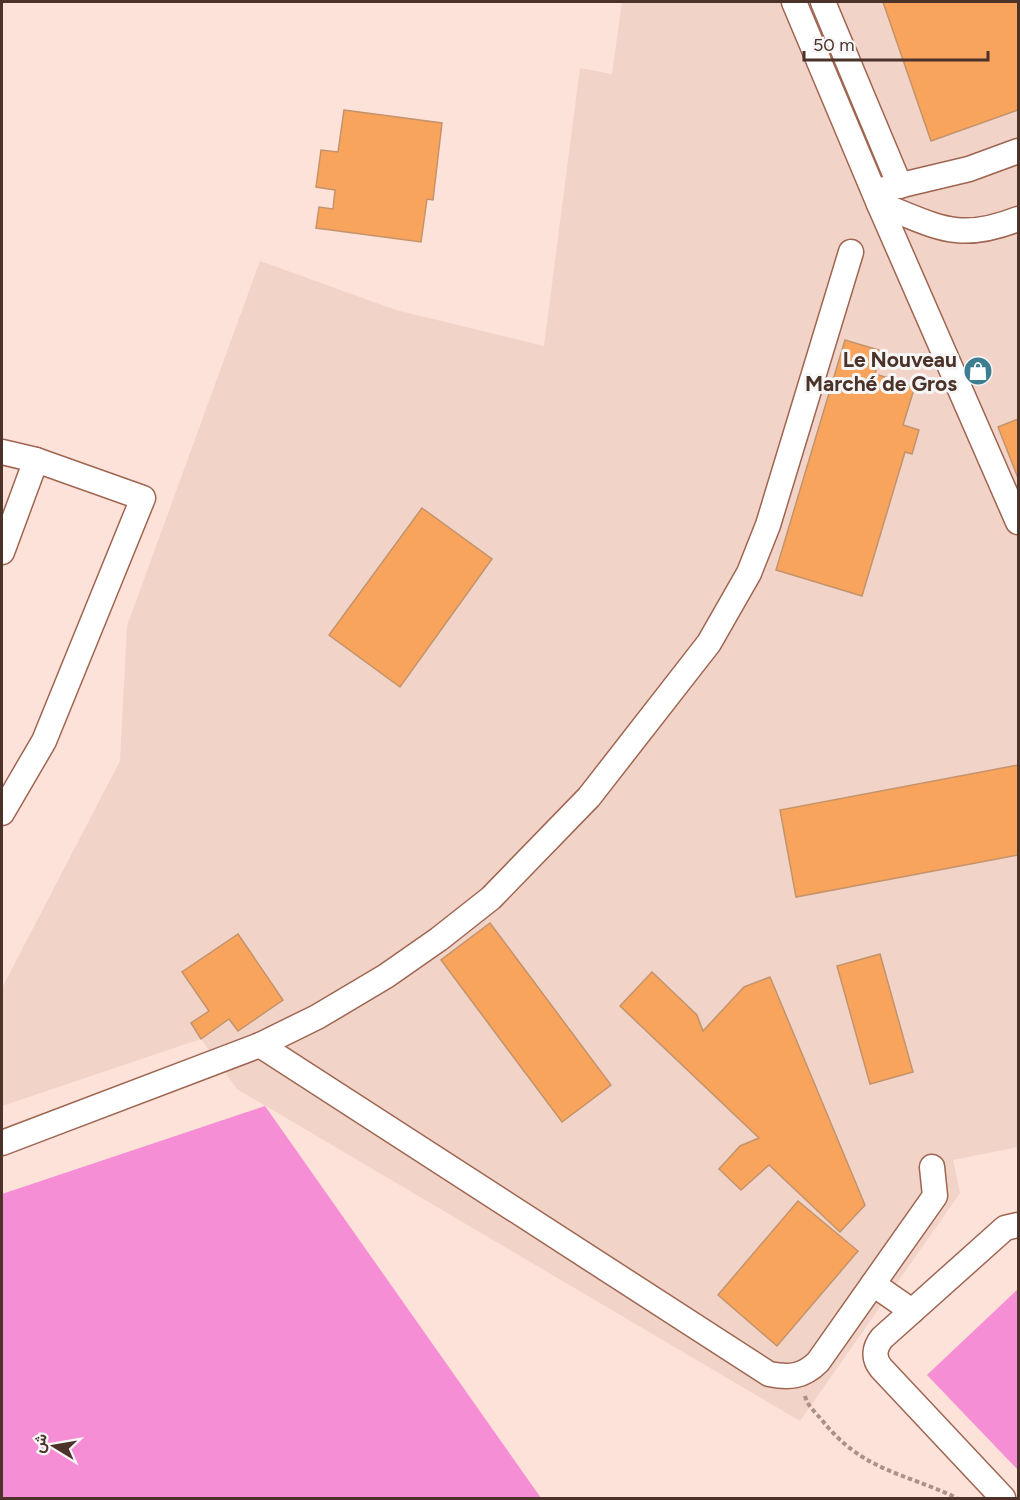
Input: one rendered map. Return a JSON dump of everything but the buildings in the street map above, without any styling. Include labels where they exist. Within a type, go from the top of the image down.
[{"type":"street","points":[[794,2],[876,198],[1018,522]]},
{"type":"street","points":[[823,2],[900,186]]},
{"type":"street","points":[[876,198],[900,186],[969,169],[1018,151]]},
{"type":"street","points":[[876,198],[958,231],[988,230],[1018,219]]},
{"type":"street","points":[[2,1143],[260,1045],[317,1017],[386,976],[439,939],[491,898],[589,797],[709,644],[749,573],[768,525],[851,252]]},
{"type":"street","points":[[2,452],[36,460],[143,498],[44,741],[2,813]]},
{"type":"street","points":[[2,552],[36,460]]},
{"type":"street","points":[[260,1045],[769,1374],[785,1377],[809,1372],[819,1362],[935,1196],[932,1167]]},
{"type":"street","points":[[1003,1498],[877,1363],[875,1349],[878,1343],[912,1311],[1005,1228],[1018,1225]]},
{"type":"street","points":[[873,1284],[912,1311]]},
{"type":"path","points":[[800,1375],[806,1401],[848,1449],[876,1466],[957,1498]]},
{"type":"shaded area","points":[[622,2],[1018,2],[1018,1147],[953,1160],[960,1193],[800,1421],[237,1089],[201,1039],[2,1106],[2,988],[120,761],[127,626],[260,261],[396,310],[544,346],[580,68],[612,74]]},
{"type":"shaded area","points":[[265,1106],[541,1498],[2,1498],[2,1194]]},
{"type":"shaded area","points":[[1018,1289],[1018,1470],[927,1375]]},
{"type":"place","name":"Le Nouveau Marché de Gros","points":[[978,371]]}]
